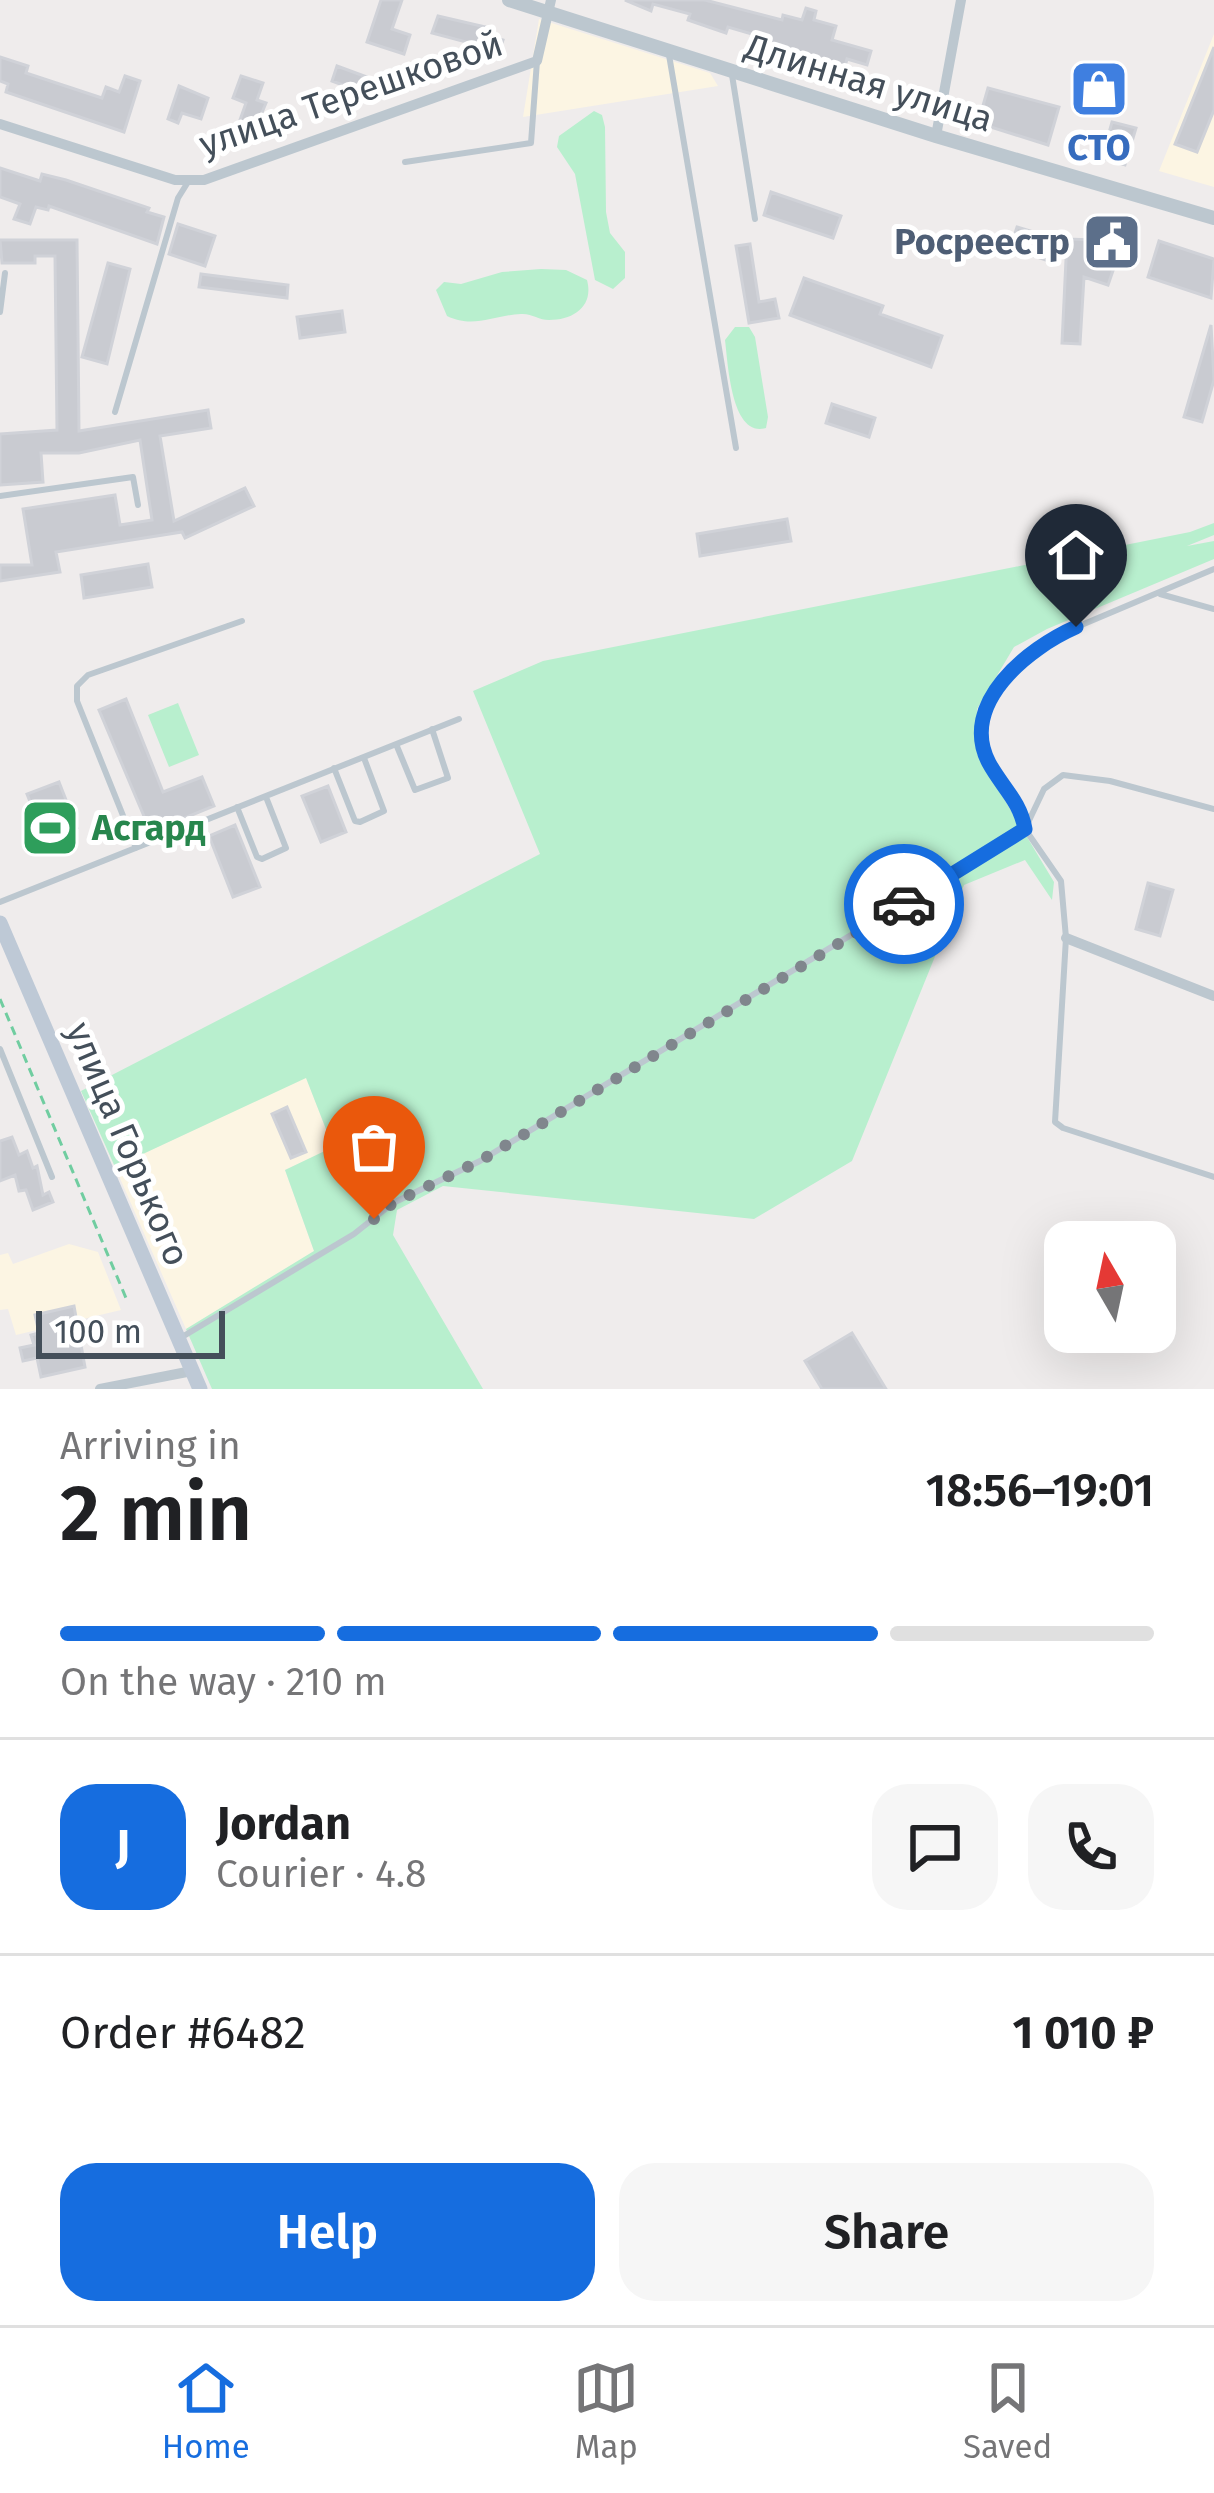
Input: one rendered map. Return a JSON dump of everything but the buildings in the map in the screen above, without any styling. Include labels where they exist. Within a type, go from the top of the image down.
[{"type":"main road","name":"улица Горького","points":[[0,923],[200,1389]]},
{"type":"street","name":"Длинная улица","points":[[508,0],[550,7],[668,52],[1214,218]]},
{"type":"street","points":[[936,136],[961,0]]},
{"type":"street","name":"улица Терешковой","points":[[0,124],[188,182],[537,62],[550,7]]},
{"type":"street","points":[[1066,938],[1214,997]]},
{"type":"street","points":[[100,1389],[192,1371]]},
{"type":"lane","points":[[668,52],[736,448]]},
{"type":"lane","points":[[405,162],[531,143],[537,62]]},
{"type":"lane","points":[[731,72],[755,219]]},
{"type":"lane","points":[[115,412],[178,198],[188,182]]},
{"type":"lane","points":[[0,312],[5,273]]},
{"type":"lane","points":[[0,496],[133,477],[138,506]]},
{"type":"lane","points":[[1214,569],[1053,637],[1034,651],[986,704],[983,747],[1016,800],[1025,829],[1061,881],[1066,938],[1055,1122],[1214,1177]]},
{"type":"lane","points":[[1157,593],[1214,609]]},
{"type":"lane","points":[[136,848],[76,701],[76,686],[88,675],[242,621]]},
{"type":"lane","points":[[0,902],[459,718]]},
{"type":"lane","points":[[396,744],[413,788],[419,790],[450,776],[432,729]]},
{"type":"lane","points":[[334,768],[357,823],[382,814],[384,808],[363,757]]},
{"type":"lane","points":[[179,1339],[354,1234],[393,1203],[480,1161],[1025,829],[1044,789],[1064,775],[1110,781],[1214,809]]},
{"type":"lane","points":[[237,807],[256,857],[284,850],[266,796]]},
{"type":"lane","points":[[0,1049],[52,1177]]},
{"type":"path","points":[[0,1000],[126,1298]]},
{"type":"shaded area","points":[[539,19],[710,73],[718,86],[523,117]]},
{"type":"shaded area","points":[[1214,34],[1214,187],[1159,171]]},
{"type":"shaded area","points":[[306,1077],[333,1148],[285,1170],[314,1251],[186,1329],[115,1167]]},
{"type":"shaded area","points":[[69,1244],[98,1252],[121,1310],[16,1335],[8,1309],[0,1310],[0,1255],[8,1253],[13,1264]]},
{"type":"green space","points":[[594,111],[602,115],[605,127],[610,233],[625,252],[625,278],[613,289],[595,280],[575,174],[557,147],[559,136]]},
{"type":"green space","points":[[566,270],[587,280],[588,297],[580,310],[558,319],[521,314],[457,320],[447,316],[436,290],[444,282],[461,284],[502,272]]},
{"type":"green space","points":[[735,327],[749,327],[755,337],[766,428],[754,428],[738,411],[725,340]]},
{"type":"green space","points":[[1214,523],[1214,535],[1187,546],[1214,541],[1214,559],[1014,647],[977,709],[977,754],[1054,882],[1052,900],[1025,860],[964,885],[852,1161],[754,1219],[443,1186],[397,1210],[393,1235],[483,1389],[212,1389],[186,1329],[314,1251],[285,1170],[333,1147],[306,1078],[115,1167],[81,1091],[540,854],[473,691],[543,661],[1190,532]]},
{"type":"green space","points":[[178,703],[199,755],[169,767],[148,715]]},
{"type":"way so far","points":[[374,1219],[393,1203],[480,1161],[904,904]]},
{"type":"place","name":"СТО","points":[[1099,89]]},
{"type":"place","name":"Росреестр","points":[[1112,242]]},
{"type":"place","name":"Асгард","points":[[50,828]]},
{"type":"route","points":[[904,904],[1025,829],[1016,800],[983,747],[986,704],[1034,651],[1076,627]]}]
